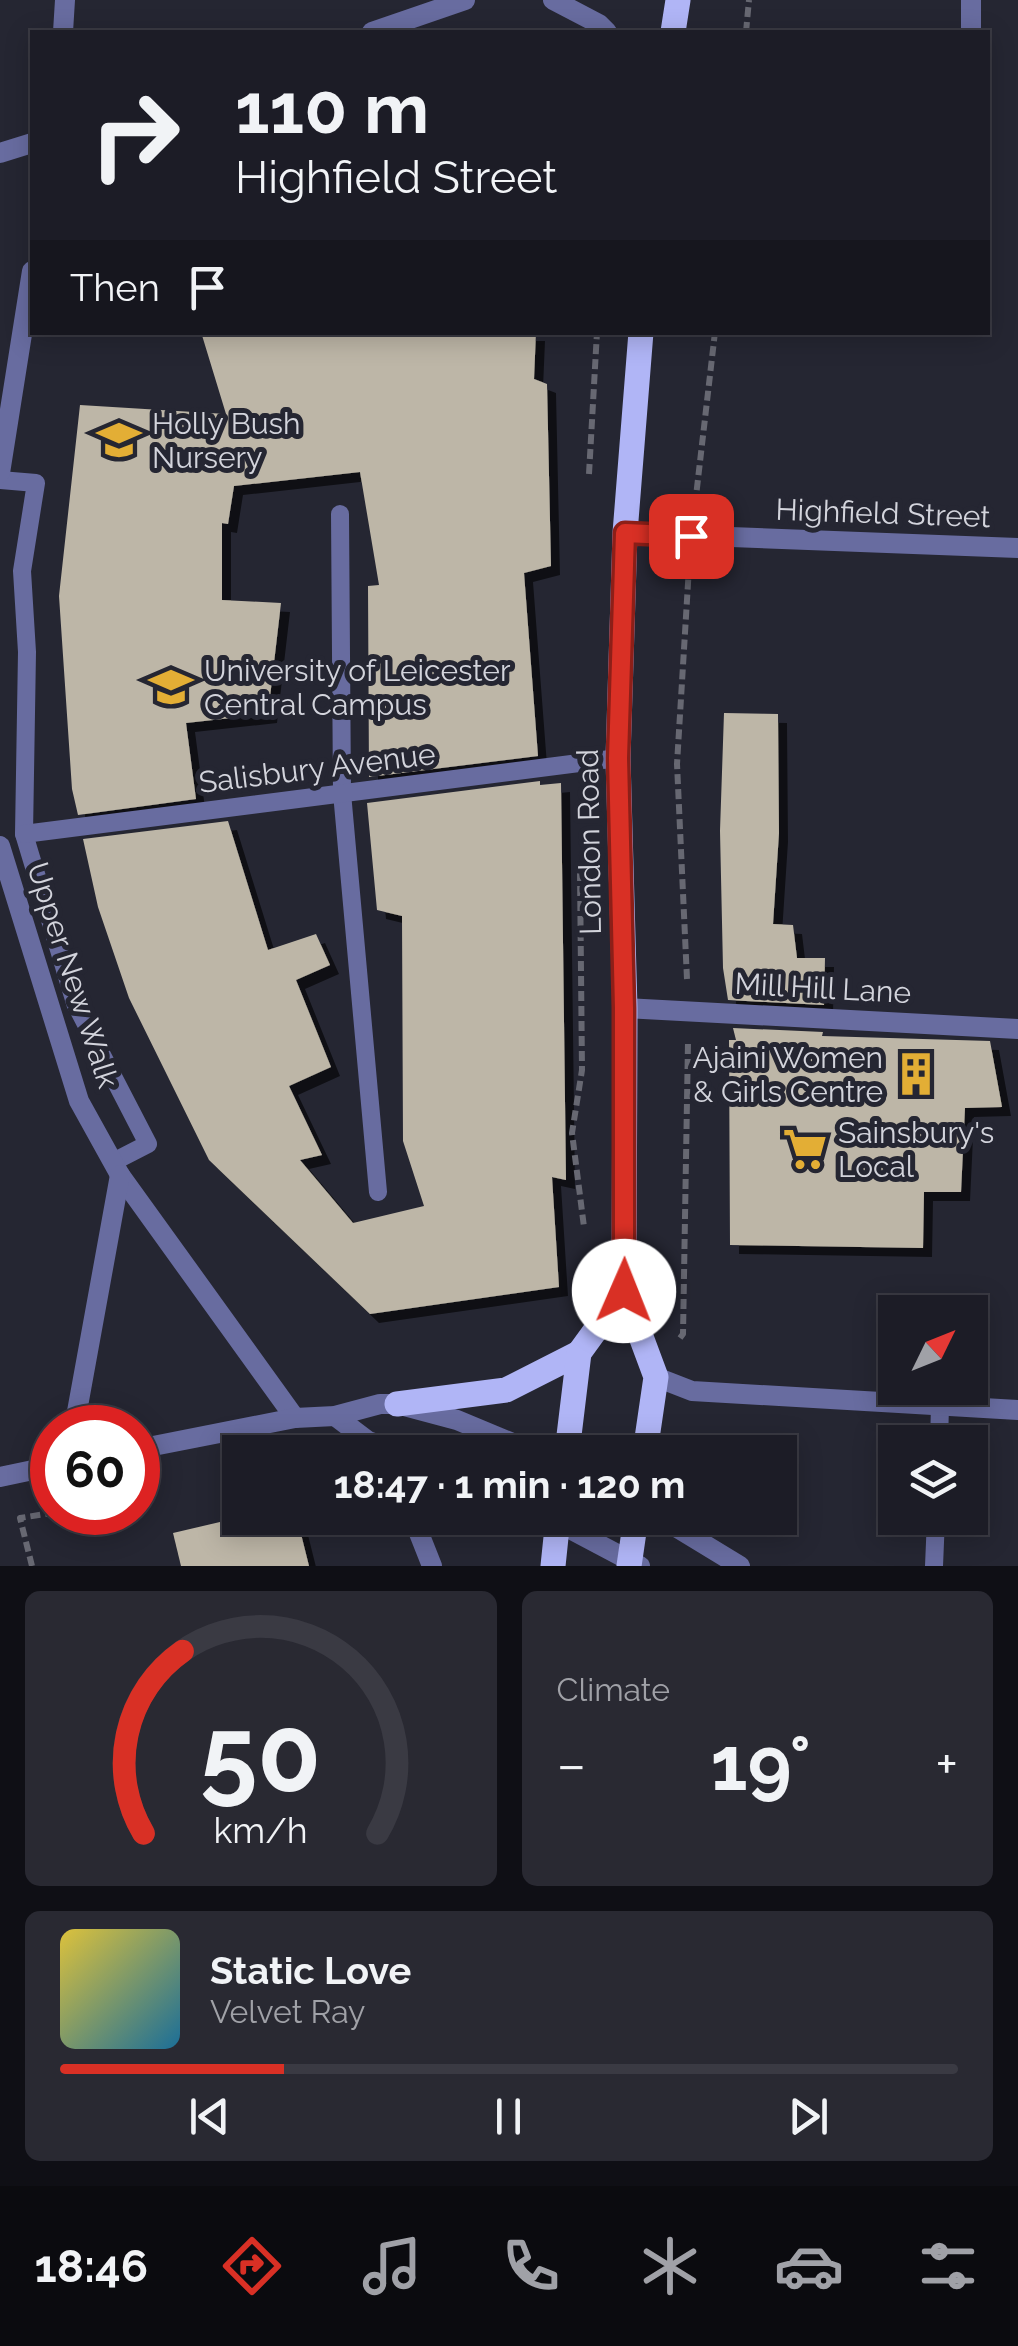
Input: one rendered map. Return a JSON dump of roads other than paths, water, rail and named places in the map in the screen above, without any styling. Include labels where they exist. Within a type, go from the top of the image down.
[{"type":"main road","points":[[672,30],[678,0]]},
{"type":"main road","name":"London Road","points":[[641,335],[625,533],[618,758],[624,1008],[624,1291],[656,1377],[647,1435]]},
{"type":"main road","points":[[397,1404],[506,1390],[578,1353],[624,1291]]},
{"type":"main road","points":[[569,1435],[578,1353]]},
{"type":"main road","points":[[553,1566],[554,1535]]},
{"type":"main road","points":[[634,1565],[635,1535]]},
{"type":"street","points":[[63,30],[65,0]]},
{"type":"street","points":[[378,30],[465,0]]},
{"type":"street","points":[[553,0],[605,30]]},
{"type":"street","points":[[971,30],[972,0]]},
{"type":"street","points":[[0,152],[30,144]]},
{"type":"street","points":[[0,476],[30,283]]},
{"type":"street","name":"Highfield Street","points":[[625,533],[1018,548]]},
{"type":"street","name":"Upper New Walk","points":[[0,846],[79,1100],[117,1168],[296,1418]]},
{"type":"street","name":"Mill Hill Lane","points":[[624,1008],[1018,1029]]},
{"type":"street","points":[[78,1405],[117,1168]]},
{"type":"street","points":[[656,1377],[692,1392],[1018,1410]]},
{"type":"street","points":[[160,1445],[296,1418],[336,1416],[380,1404],[397,1404],[456,1420],[493,1435]]},
{"type":"street","points":[[336,1416],[360,1435]]},
{"type":"street","points":[[0,1477],[30,1471]]},
{"type":"street","points":[[420,1535],[432,1566]]},
{"type":"street","points":[[582,1535],[634,1565]]},
{"type":"street","points":[[689,1535],[740,1566]]},
{"type":"lane","points":[[0,476],[36,482],[22,571],[27,652],[24,834],[75,1003],[148,1144],[117,1168]]},
{"type":"lane","points":[[340,514],[342,793],[378,1192]]},
{"type":"lane","name":"Salisbury Avenue","points":[[24,834],[618,758]]},
{"type":"lane","points":[[939,1425],[940,1406]]},
{"type":"lane","points":[[934,1566],[935,1535]]},
{"type":"place","name":"Holly Bush Nursery","points":[[119,440]]},
{"type":"place","name":"University of Leicester Central Campus","points":[[171,687]]},
{"type":"place","name":"Ajaini Women & Girls Centre","points":[[916,1074]]},
{"type":"place","name":"Sainsbury's Local","points":[[805,1149]]}]
